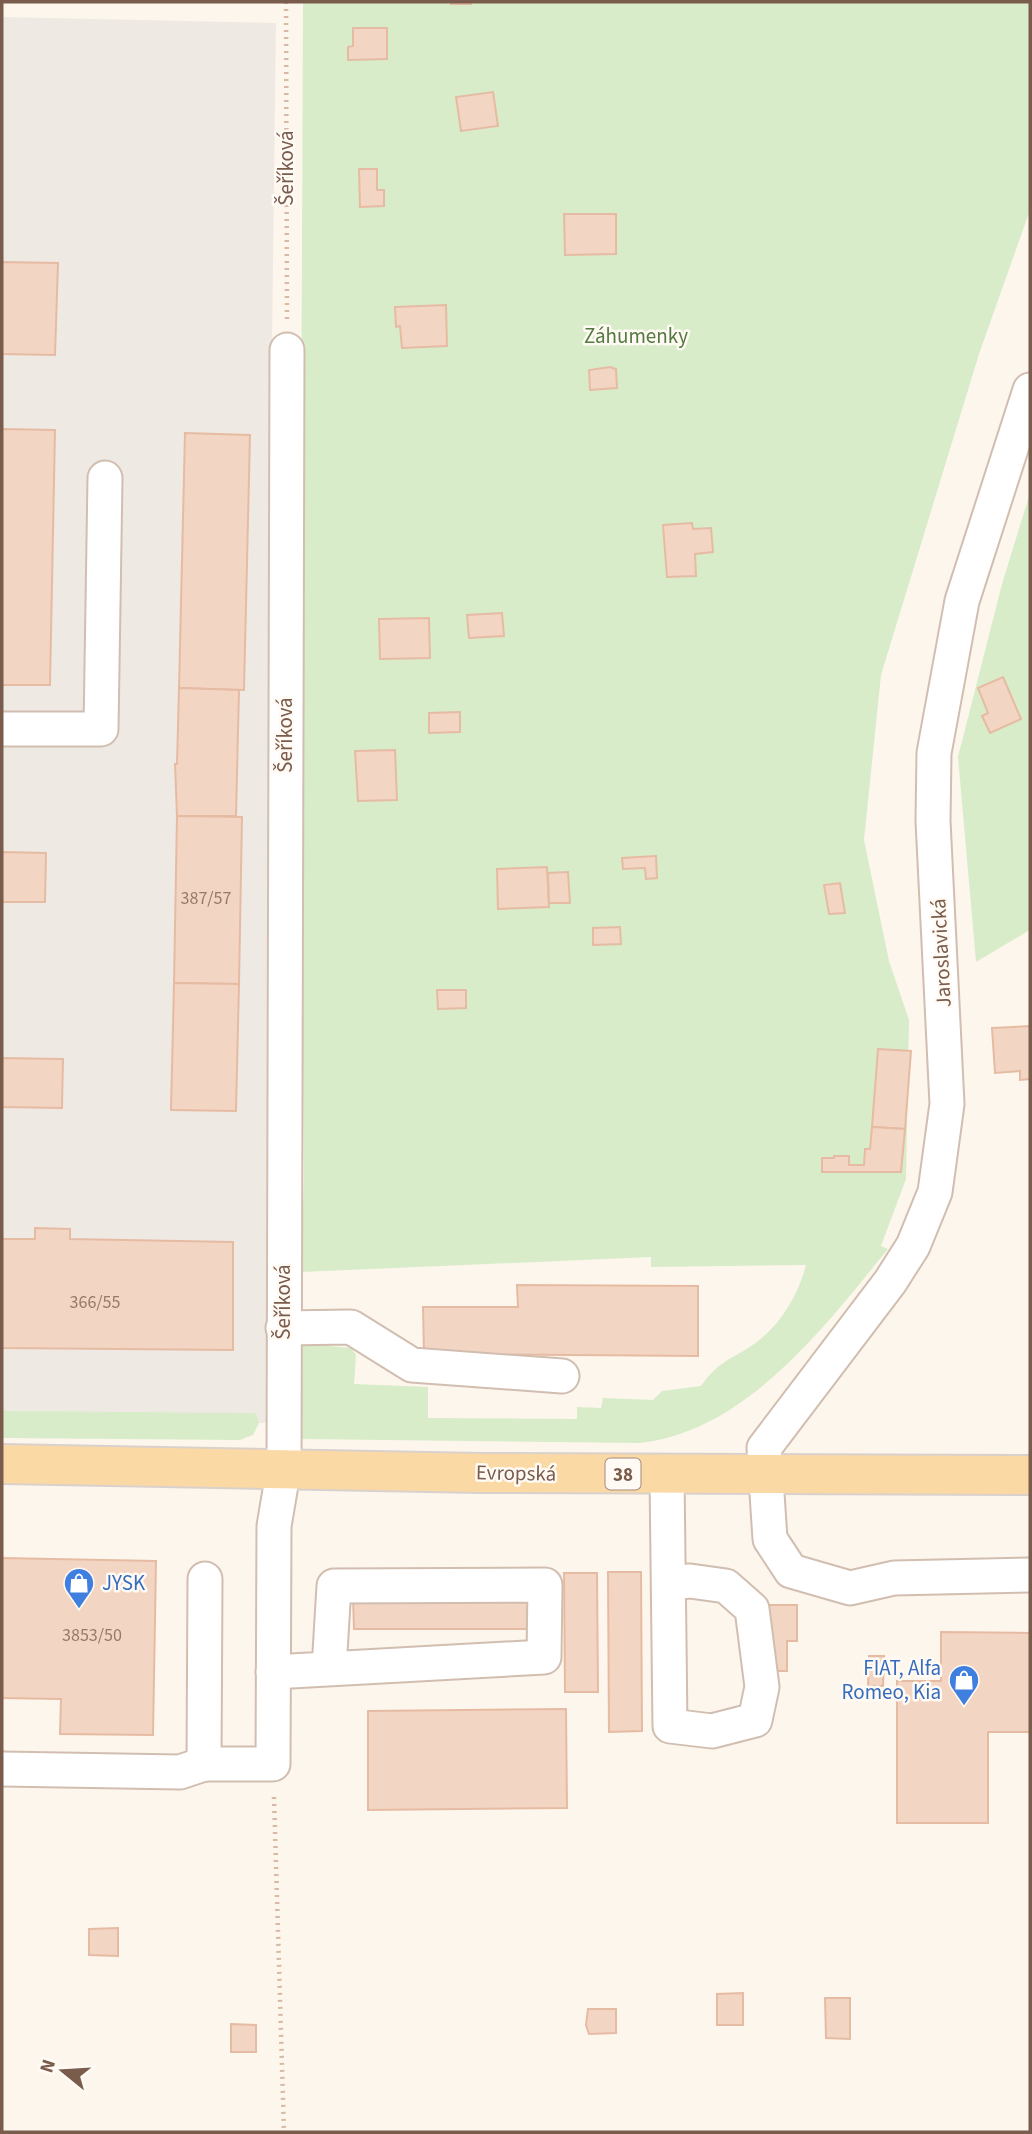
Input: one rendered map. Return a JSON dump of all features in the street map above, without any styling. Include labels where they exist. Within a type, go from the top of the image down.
[{"type":"main road","name":"Evropská","points":[[2,1464],[667,1475],[1030,1475]]},
{"type":"street","name":"Šeříková","points":[[273,1765],[274,1526],[284,1468],[287,350]]},
{"type":"street","name":"Jaroslavická","points":[[1030,390],[962,601],[934,753],[933,821],[947,1104],[935,1192],[913,1246],[890,1282],[764,1448],[769,1539],[791,1571],[850,1588],[894,1578],[1030,1576]]},
{"type":"street","points":[[2,729],[101,729],[105,478]]},
{"type":"street","points":[[283,1328],[351,1327],[412,1365],[562,1376]]},
{"type":"street","points":[[667,1475],[670,1726],[712,1731],[755,1720],[762,1686],[752,1609],[726,1586],[690,1581],[669,1583]]},
{"type":"street","points":[[204,1764],[205,1579]]},
{"type":"street","points":[[273,1672],[329,1669],[544,1657],[545,1585],[334,1586],[329,1669]]},
{"type":"street","points":[[2,1769],[180,1772],[204,1764],[273,1765]]},
{"type":"path","name":"Šeříková","points":[[286,2],[287,350]]},
{"type":"path","points":[[273,1765],[284,2132]]},
{"type":"shaded area","points":[[2,17],[276,23],[269,583],[268,1423],[2,1421]]},
{"type":"green space","name":"Záhumenky","points":[[303,2],[1030,2],[1030,210],[979,354],[881,675],[864,840],[889,961],[909,1020],[906,1179],[881,1246],[888,1249],[838,1310],[780,1371],[748,1397],[714,1419],[678,1435],[639,1443],[303,1439],[297,1433],[299,1347],[308,1344],[351,1348],[356,1355],[354,1384],[428,1387],[428,1418],[577,1419],[577,1407],[601,1408],[603,1398],[653,1400],[662,1391],[701,1386],[718,1367],[761,1339],[779,1321],[798,1288],[806,1265],[651,1267],[651,1257],[301,1272],[304,1181],[300,724]]},
{"type":"green space","points":[[1030,493],[1030,930],[976,962],[958,757],[1002,584]]},
{"type":"green space","points":[[2,1411],[256,1413],[259,1423],[253,1435],[240,1440],[2,1438]]},
{"type":"building","points":[[471,2],[471,4],[451,4]]},
{"type":"building","points":[[353,28],[387,28],[387,59],[348,60],[348,47],[353,46]]},
{"type":"building","points":[[493,92],[498,126],[461,131],[456,97]]},
{"type":"building","points":[[359,169],[377,169],[377,190],[384,190],[384,206],[360,207]]},
{"type":"building","points":[[564,214],[616,214],[616,254],[565,255]]},
{"type":"building","points":[[2,262],[58,263],[55,355],[2,354]]},
{"type":"building","points":[[446,305],[447,346],[402,348],[400,326],[396,327],[395,307]]},
{"type":"building","points":[[610,367],[616,369],[617,388],[590,390],[589,370]]},
{"type":"building","points":[[2,429],[55,430],[50,685],[2,685]]},
{"type":"building","points":[[185,433],[250,435],[244,690],[179,688]]},
{"type":"building","points":[[692,523],[693,529],[711,528],[713,552],[695,554],[696,576],[667,577],[663,525]]},
{"type":"building","points":[[502,613],[504,636],[469,638],[467,615]]},
{"type":"building","points":[[429,618],[430,658],[380,659],[379,619]]},
{"type":"building","points":[[1003,677],[1021,719],[990,733],[982,716],[988,713],[978,688]]},
{"type":"building","points":[[179,688],[239,690],[236,816],[177,816],[175,764]]},
{"type":"building","points":[[460,712],[460,732],[429,733],[429,713]]},
{"type":"building","points":[[395,750],[397,800],[358,801],[355,751]]},
{"type":"building","points":[[177,816],[242,817],[239,984],[174,983]]},
{"type":"building","points":[[2,852],[46,853],[45,902],[2,902]]},
{"type":"building","points":[[656,856],[657,878],[646,879],[645,868],[623,869],[622,858]]},
{"type":"building","points":[[547,867],[549,907],[498,909],[497,869]]},
{"type":"building","points":[[568,872],[570,903],[549,903],[548,873]]},
{"type":"building","points":[[840,883],[845,913],[829,914],[824,885]]},
{"type":"building","points":[[620,927],[621,944],[593,945],[593,928]]},
{"type":"building","points":[[174,983],[239,984],[236,1111],[171,1110]]},
{"type":"building","points":[[437,990],[466,990],[466,1008],[438,1009]]},
{"type":"building","points":[[1030,1026],[1030,1079],[1020,1080],[1020,1071],[995,1073],[992,1028]]},
{"type":"building","points":[[878,1049],[911,1051],[905,1129],[872,1127]]},
{"type":"building","points":[[2,1058],[63,1059],[62,1108],[2,1107]]},
{"type":"building","points":[[872,1127],[905,1129],[901,1172],[822,1172],[822,1158],[834,1156],[849,1156],[849,1165],[864,1165],[865,1149],[870,1149]]},
{"type":"building","points":[[35,1228],[70,1229],[70,1239],[233,1242],[233,1350],[2,1348],[2,1239],[35,1239]]},
{"type":"building","points":[[517,1285],[698,1286],[698,1356],[424,1354],[423,1307],[518,1307]]},
{"type":"building","name":"JYSK","points":[[2,1558],[156,1561],[153,1735],[60,1734],[61,1699],[2,1698]]},
{"type":"building","points":[[608,1572],[641,1572],[642,1731],[609,1732]]},
{"type":"building","points":[[564,1573],[597,1573],[598,1692],[565,1692]]},
{"type":"building","points":[[353,1599],[533,1600],[532,1629],[354,1629]]},
{"type":"building","points":[[769,1605],[797,1605],[797,1641],[787,1641],[787,1671],[773,1671]]},
{"type":"building","name":"FIAT, Alfa Romeo, Kia","points":[[941,1632],[1030,1633],[1030,1732],[988,1732],[988,1823],[897,1823],[897,1681],[941,1681]]},
{"type":"building","points":[[869,1656],[884,1656],[883,1686],[868,1686]]},
{"type":"building","points":[[566,1709],[567,1808],[368,1810],[368,1711]]},
{"type":"building","points":[[118,1928],[118,1956],[89,1955],[89,1929]]},
{"type":"building","points":[[743,1993],[743,2025],[717,2025],[717,1994]]},
{"type":"building","points":[[825,1998],[850,1998],[850,2039],[826,2038]]},
{"type":"building","points":[[588,2009],[616,2009],[616,2033],[589,2034],[586,2025]]},
{"type":"building","points":[[231,2024],[256,2025],[256,2052],[231,2052]]},
{"type":"place","name":"JYSK","points":[[79,1610]]},
{"type":"place","name":"FIAT, Alfa Romeo, Kia","points":[[964,1707]]}]
